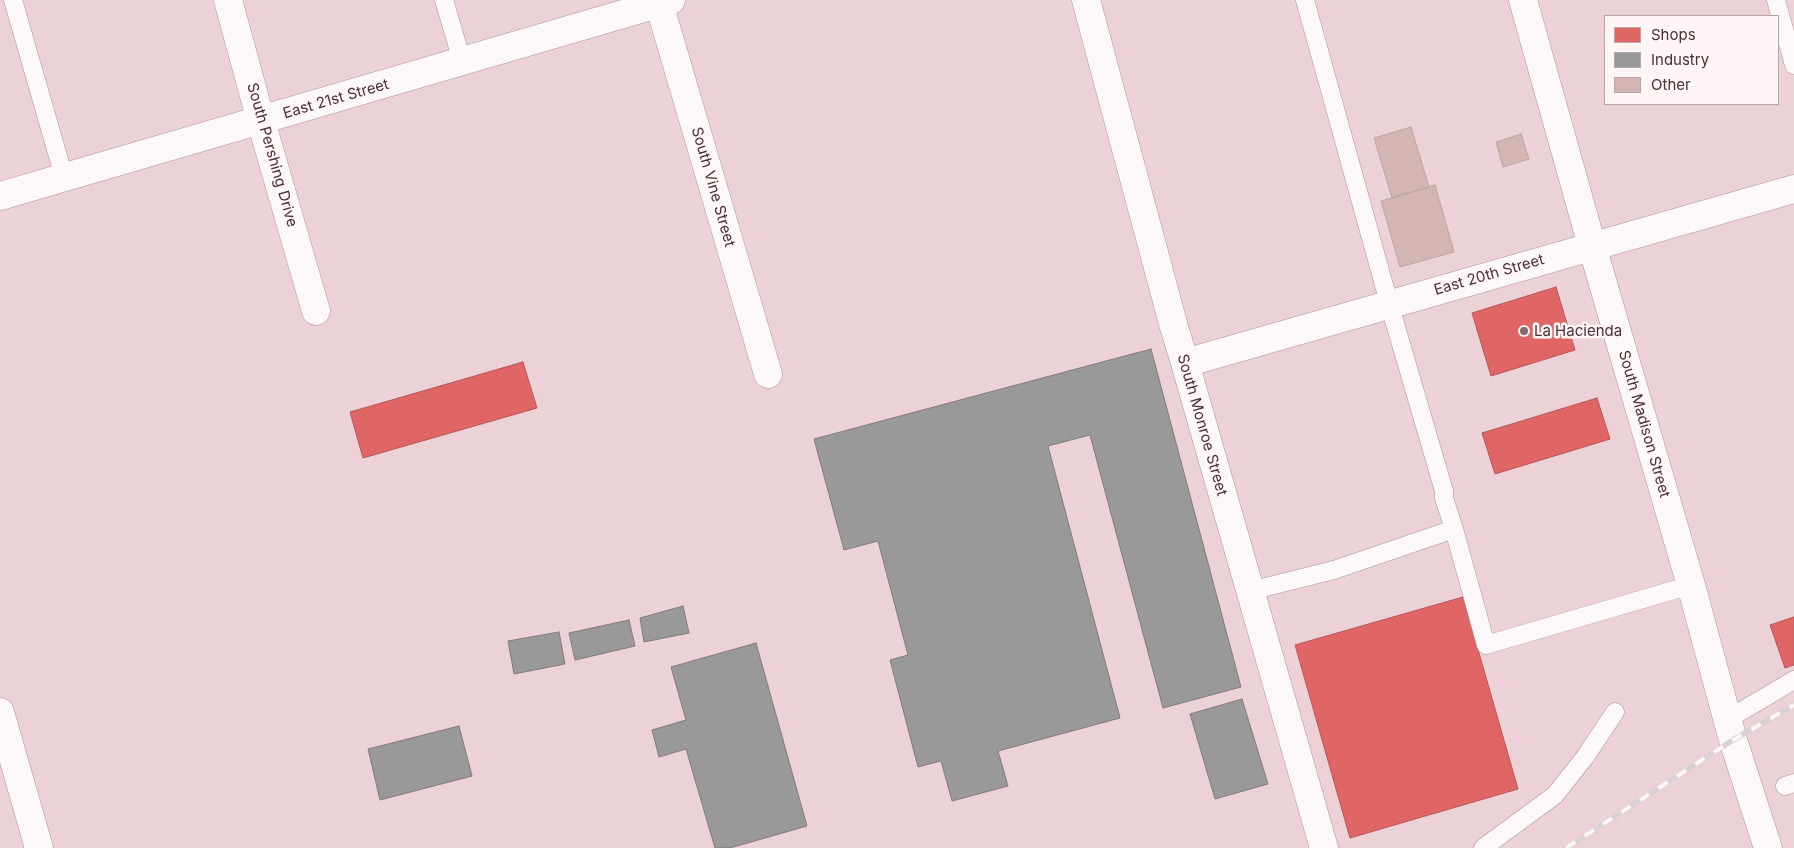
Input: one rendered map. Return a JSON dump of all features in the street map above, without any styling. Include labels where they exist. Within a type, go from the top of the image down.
[{"type":"street","name":"South Pershing Drive","points":[[228,0],[316,310]]},
{"type":"street","name":"South Monroe Street","points":[[1086,0],[1174,327],[1324,848]]},
{"type":"street","name":"South Madison Street","points":[[1523,0],[1728,719],[1768,848]]},
{"type":"street","name":"East 21st Street","points":[[0,196],[662,1]]},
{"type":"street","name":"South Vine Street","points":[[662,1],[768,374]]},
{"type":"street","name":"East 20th Street","points":[[1185,363],[1794,189]]},
{"type":"street","points":[[0,712],[39,848]]},
{"type":"lane","points":[[13,0],[64,177]]},
{"type":"lane","points":[[444,0],[462,61]]},
{"type":"lane","points":[[1305,0],[1486,645],[1691,585]]},
{"type":"lane","points":[[1776,0],[1794,65]]},
{"type":"lane","points":[[1250,591],[1334,570],[1454,530]]},
{"type":"lane","points":[[1728,719],[1794,680]]},
{"type":"lane","points":[[1483,848],[1555,795],[1615,712]]},
{"type":"building: Shops","name":"La Hacienda","points":[[1556,287],[1575,350],[1491,376],[1472,313]]},
{"type":"building: Shops","points":[[523,362],[537,408],[363,458],[350,412]]},
{"type":"building: Shops","points":[[1597,398],[1610,439],[1495,474],[1482,433]]},
{"type":"building: Shops","points":[[1463,597],[1518,789],[1350,838],[1295,645]]},
{"type":"building: Shops","points":[[1794,617],[1794,665],[1785,668],[1770,625]]},
{"type":"building: Industry","points":[[1151,349],[1241,687],[1163,708],[1090,435],[1048,446],[1120,718],[998,751],[1008,786],[952,801],[941,761],[918,767],[890,660],[908,655],[878,541],[844,550],[814,439]]},
{"type":"building: Industry","points":[[683,606],[689,633],[644,642],[640,618]]},
{"type":"building: Industry","points":[[629,620],[635,646],[575,660],[569,633]]},
{"type":"building: Industry","points":[[559,632],[565,664],[514,674],[508,641]]},
{"type":"building: Industry","points":[[756,643],[807,826],[730,848],[715,848],[686,749],[659,757],[652,730],[686,720],[671,667]]},
{"type":"building: Industry","points":[[1242,699],[1268,784],[1215,799],[1190,714]]},
{"type":"building: Industry","points":[[459,726],[472,776],[380,800],[368,749]]},
{"type":"building: Other","points":[[1411,127],[1429,187],[1392,198],[1374,138]]},
{"type":"building: Other","points":[[1521,134],[1529,159],[1503,167],[1496,142]]},
{"type":"building: Other","points":[[1435,185],[1454,252],[1400,267],[1381,201]]},
{"type":"railway","points":[[1566,848],[1733,740],[1794,705]]},
{"type":"place","name":"La Hacienda","points":[[1524,331]]}]
